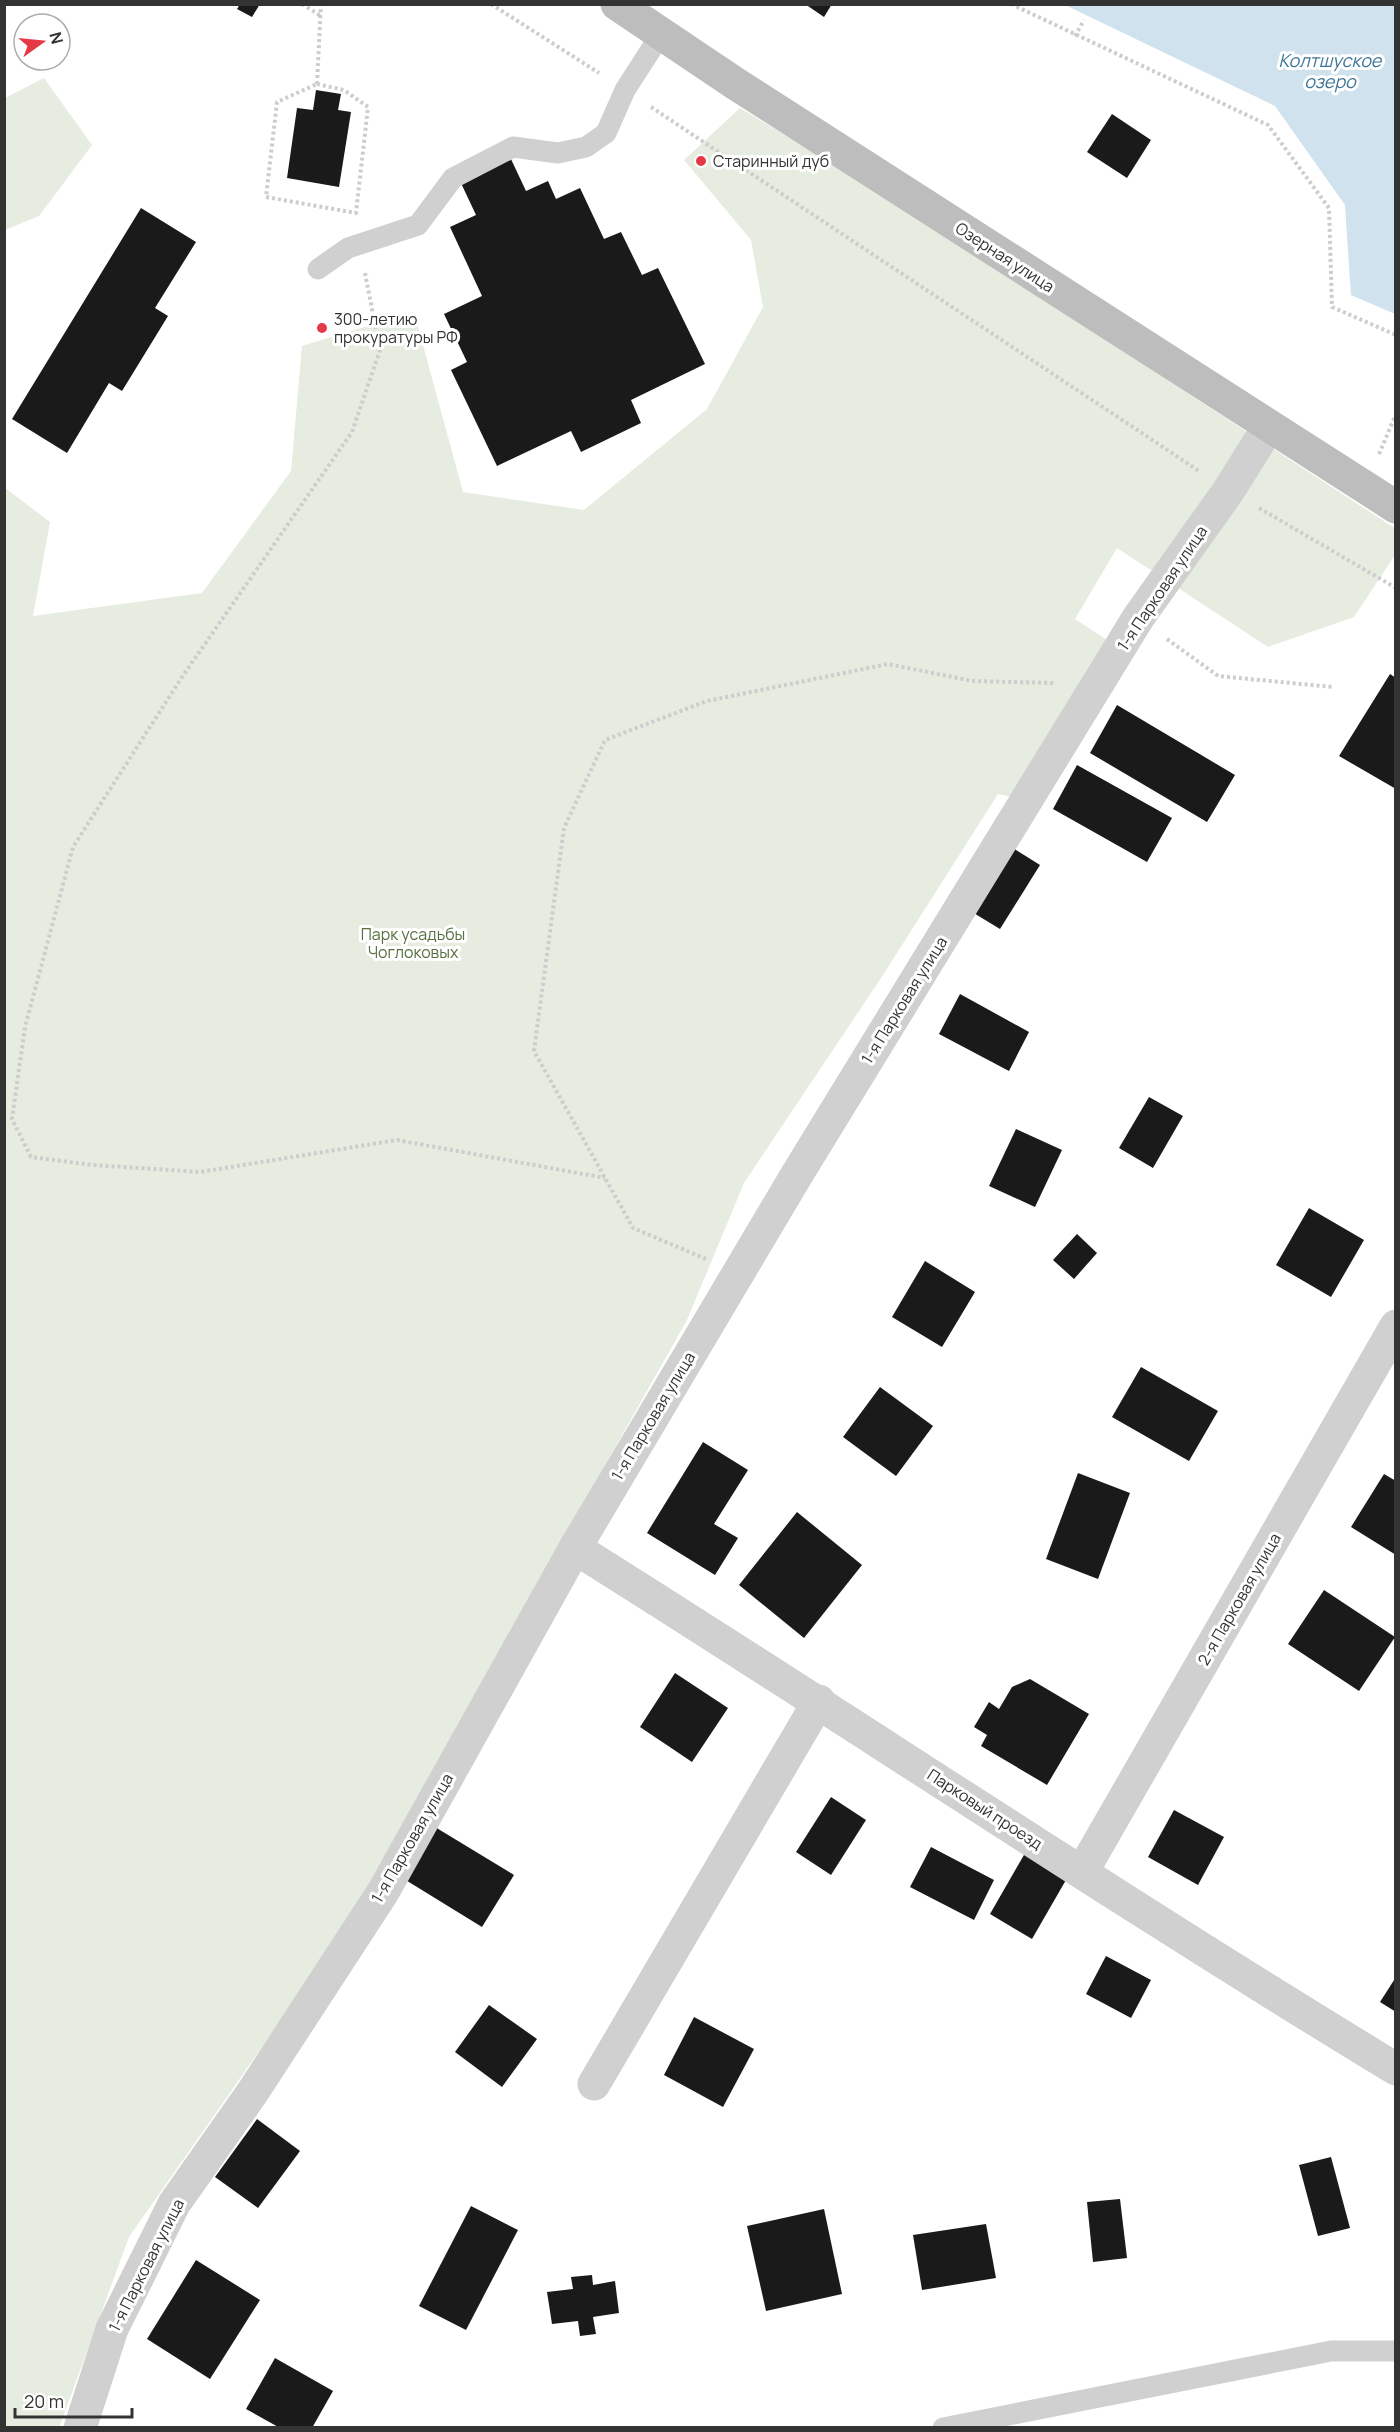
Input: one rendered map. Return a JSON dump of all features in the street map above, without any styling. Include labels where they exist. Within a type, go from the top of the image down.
[{"type":"main road","name":"Озерная улица","points":[[617,4],[1395,507]]},
{"type":"street","name":"1-я Парковая улица","points":[[80,2427],[112,2329],[174,2204],[252,2093],[383,1892],[575,1548],[738,1273],[1138,618],[1229,490],[1269,426]]},
{"type":"street","name":"2-я Парковая улица","points":[[1082,1872],[1395,1326]]},
{"type":"street","name":"Парковый проезд","points":[[575,1548],[819,1701],[1202,1952],[1395,2070]]},
{"type":"street","points":[[594,2084],[819,1701]]},
{"type":"lane","points":[[318,268],[348,248],[417,225],[453,178],[513,147],[558,153],[586,147],[606,134],[626,90],[661,34]]},
{"type":"lane","points":[[943,2427],[1331,2351],[1395,2350]]},
{"type":"path","points":[[302,4],[322,16]]},
{"type":"path","points":[[316,84],[321,4]]},
{"type":"path","points":[[491,4],[626,90],[1229,490],[1395,588]]},
{"type":"path","points":[[1011,4],[1268,125],[1329,208],[1332,307],[1395,335]]},
{"type":"path","points":[[1075,36],[1084,20]]},
{"type":"path","points":[[316,84],[344,90],[368,107],[356,213],[267,197],[277,102],[316,84]]},
{"type":"path","points":[[360,244],[380,351],[352,432],[182,676],[73,847],[25,1027],[12,1119],[31,1157],[93,1165],[200,1172],[397,1140],[605,1178]]},
{"type":"path","points":[[1375,463],[1395,414]]},
{"type":"path","points":[[1138,618],[1218,676],[1333,687]]},
{"type":"path","points":[[738,1273],[633,1228],[534,1051],[564,828],[605,740],[707,701],[888,664],[972,681],[1098,684]]},
{"type":"green space","points":[[44,78],[92,145],[39,216],[5,230],[5,98]]},
{"type":"green space","name":"Парк усадьбы Чоглоковых","points":[[740,108],[890,199],[1396,529],[1395,555],[1354,617],[1268,647],[1117,548],[1075,619],[1113,644],[1013,797],[998,794],[883,975],[744,1183],[687,1320],[339,1937],[129,2237],[59,2428],[4,2427],[4,487],[50,522],[33,616],[202,593],[291,471],[302,346],[414,312],[463,492],[584,510],[707,409],[763,307],[751,240],[684,160]]},
{"type":"water","name":"Колтшуское озеро","points":[[1065,5],[1395,5],[1395,314],[1351,295],[1345,205],[1275,106]]},
{"type":"building","points":[[240,4],[260,4],[252,17],[237,9]]},
{"type":"building","points":[[805,4],[832,4],[824,17]]},
{"type":"building","points":[[316,90],[341,94],[338,110],[351,112],[339,187],[287,178],[297,108],[313,110]]},
{"type":"building","points":[[1112,114],[1151,140],[1127,178],[1087,152]]},
{"type":"building","points":[[510,157],[526,191],[548,181],[556,199],[580,188],[604,239],[621,232],[642,275],[658,268],[705,364],[631,400],[641,423],[581,452],[571,431],[497,466],[451,370],[467,362],[444,314],[482,296],[450,227],[476,215],[460,181]]},
{"type":"building","points":[[141,208],[196,242],[155,308],[168,316],[122,391],[109,383],[67,453],[12,419]]},
{"type":"building","points":[[1390,674],[1396,678],[1396,789],[1339,756]]},
{"type":"building","points":[[1117,705],[1235,775],[1207,822],[1090,753]]},
{"type":"building","points":[[1077,765],[1172,818],[1147,862],[1053,809]]},
{"type":"building","points":[[1013,848],[1040,865],[1000,929],[972,912]]},
{"type":"building","points":[[960,994],[1029,1032],[1009,1071],[939,1034]]},
{"type":"building","points":[[1149,1097],[1183,1116],[1153,1168],[1119,1148]]},
{"type":"building","points":[[1016,1129],[1062,1150],[1035,1207],[989,1186]]},
{"type":"building","points":[[1309,1208],[1364,1240],[1331,1297],[1276,1265]]},
{"type":"building","points":[[1077,1234],[1097,1253],[1074,1279],[1053,1260]]},
{"type":"building","points":[[925,1261],[975,1292],[942,1347],[892,1317]]},
{"type":"building","points":[[1141,1367],[1218,1411],[1189,1461],[1112,1417]]},
{"type":"building","points":[[880,1387],[933,1426],[896,1476],[843,1437]]},
{"type":"building","points":[[703,1442],[748,1470],[714,1524],[738,1538],[715,1575],[647,1533]]},
{"type":"building","points":[[1078,1473],[1130,1493],[1098,1579],[1046,1559]]},
{"type":"building","points":[[1384,1474],[1396,1481],[1396,1555],[1351,1527]]},
{"type":"building","points":[[797,1512],[862,1565],[804,1638],[739,1585]]},
{"type":"building","points":[[1324,1590],[1395,1637],[1359,1691],[1288,1644]]},
{"type":"building","points":[[675,1673],[728,1708],[692,1762],[640,1727]]},
{"type":"building","points":[[1030,1679],[1089,1714],[1047,1785],[981,1746],[987,1735],[974,1727],[989,1702],[999,1709],[1012,1687]]},
{"type":"building","points":[[831,1797],[866,1820],[831,1875],[796,1852]]},
{"type":"building","points":[[1174,1810],[1224,1837],[1198,1885],[1148,1857]]},
{"type":"building","points":[[435,1827],[514,1875],[482,1927],[404,1879]]},
{"type":"building","points":[[931,1847],[994,1880],[974,1920],[910,1887]]},
{"type":"building","points":[[1028,1848],[1070,1873],[1032,1939],[990,1914]]},
{"type":"building","points":[[1106,1956],[1151,1980],[1131,2018],[1086,1994]]},
{"type":"building","points":[[1396,1977],[1396,2012],[1380,2002]]},
{"type":"building","points":[[489,2005],[537,2039],[502,2087],[455,2052]]},
{"type":"building","points":[[694,2017],[754,2049],[723,2107],[664,2075]]},
{"type":"building","points":[[257,2119],[300,2151],[258,2208],[215,2177]]},
{"type":"building","points":[[1331,2157],[1350,2228],[1318,2236],[1299,2165]]},
{"type":"building","points":[[1120,2199],[1127,2258],[1093,2262],[1087,2202]]},
{"type":"building","points":[[471,2206],[518,2230],[466,2330],[419,2306]]},
{"type":"building","points":[[824,2209],[842,2294],[766,2311],[747,2226]]},
{"type":"building","points":[[986,2224],[996,2278],[922,2290],[913,2235]]},
{"type":"building","points":[[196,2260],[260,2300],[210,2379],[147,2339]]},
{"type":"building","points":[[592,2275],[593,2285],[615,2281],[619,2313],[593,2317],[596,2334],[580,2336],[578,2321],[552,2324],[547,2292],[573,2289],[571,2277]]},
{"type":"building","points":[[275,2358],[333,2391],[312,2428],[280,2428],[246,2409]]},
{"type":"place","name":"Старинный дуб","points":[[701,161]]},
{"type":"place","name":"300-летию прокуратуры РФ","points":[[322,328]]}]
